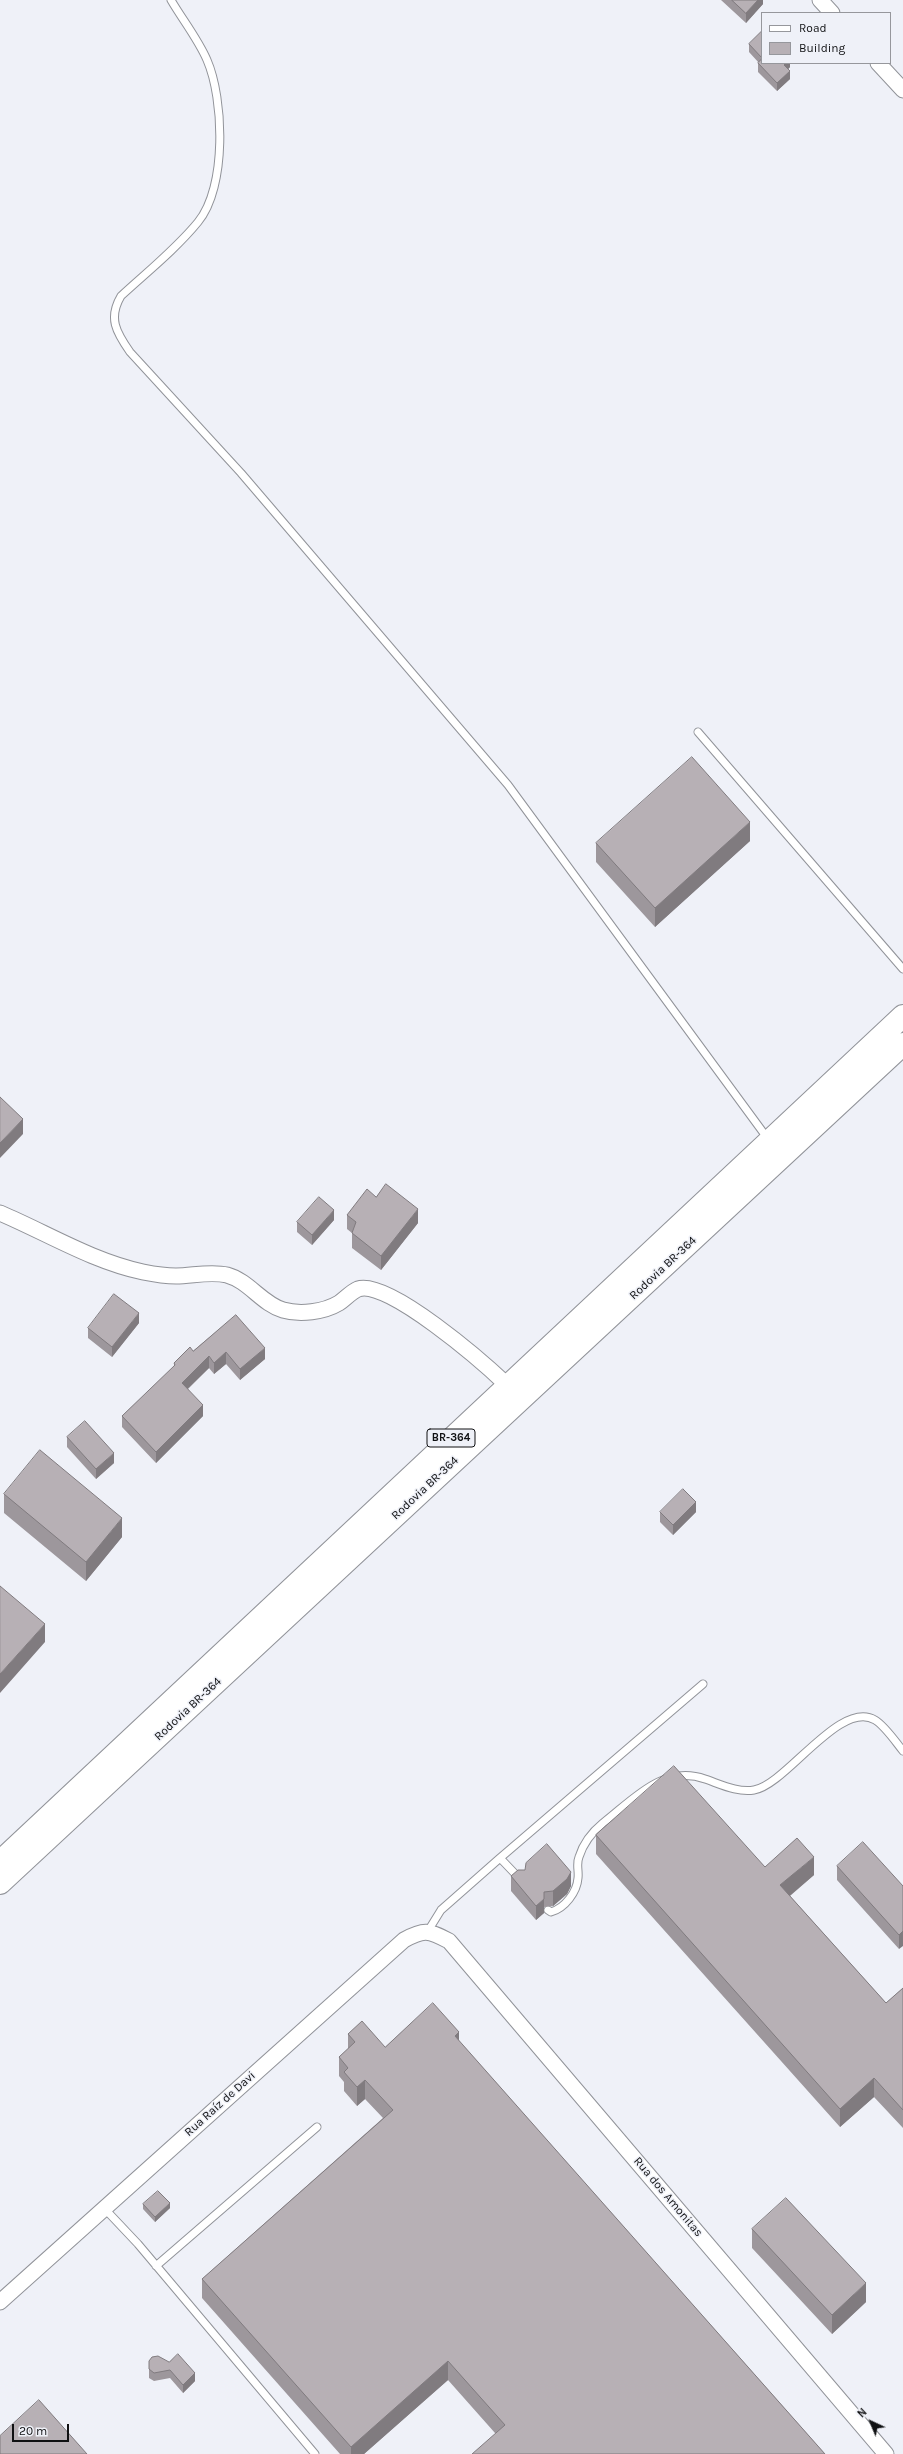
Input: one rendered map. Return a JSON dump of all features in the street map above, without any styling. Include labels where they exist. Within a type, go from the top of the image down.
[{"type":"highway","name":"BR-364","points":[[0,1862],[903,1016]]},
{"type":"highway","name":"Rodovia BR-364","points":[[0,1883],[903,1044]]},
{"type":"street","points":[[820,0],[831,12]]},
{"type":"street","points":[[879,64],[903,90]]},
{"type":"street","points":[[0,1213],[87,1253],[128,1268],[160,1275],[228,1275],[243,1283],[282,1310],[301,1312],[330,1308],[358,1289],[367,1287],[378,1290],[403,1303],[474,1354],[508,1385]]},
{"type":"street","name":"Rua dos Amonitas","points":[[428,1931],[449,1941],[886,2454]]},
{"type":"street","name":"Rua Raíz de Davi","points":[[0,2302],[404,1940],[419,1932],[428,1931]]},
{"type":"lane","points":[[171,0],[207,60],[218,102],[220,144],[218,172],[210,198],[199,221],[121,296],[114,308],[118,335],[130,352],[241,473],[508,786],[770,1141]]},
{"type":"lane","points":[[698,732],[903,969]]},
{"type":"lane","points":[[428,1931],[441,1910],[703,1684]]},
{"type":"lane","points":[[548,1910],[551,1912],[559,1908],[576,1889],[578,1859],[586,1843],[600,1826],[658,1780],[677,1775],[699,1777],[736,1790],[756,1790],[773,1780],[833,1729],[851,1719],[864,1716],[875,1720],[903,1751]]},
{"type":"lane","points":[[500,1858],[522,1881]]},
{"type":"lane","points":[[156,2266],[317,2127]]},
{"type":"lane","points":[[104,2208],[156,2266],[315,2454]]},
{"type":"building","points":[[732,0],[758,0],[746,13]]},
{"type":"building","points":[[761,32],[761,57],[749,44]]},
{"type":"building","points":[[761,60],[761,64],[785,64],[784,65],[790,71],[777,83],[758,63]]},
{"type":"building","points":[[692,757],[750,822],[655,908],[596,843]]},
{"type":"building","points":[[0,1097],[23,1119],[0,1143]]},
{"type":"building","points":[[386,1184],[418,1209],[381,1256],[352,1233],[356,1222],[347,1215],[367,1189],[376,1197]]},
{"type":"building","points":[[319,1197],[334,1210],[312,1235],[297,1222]]},
{"type":"building","points":[[114,1294],[139,1313],[112,1347],[88,1328]]},
{"type":"building","points":[[236,1315],[265,1348],[240,1369],[226,1352],[214,1363],[209,1356],[182,1383],[203,1405],[156,1452],[122,1416],[175,1365],[174,1363],[190,1347],[193,1351]]},
{"type":"building","points":[[85,1421],[114,1453],[96,1469],[67,1437]]},
{"type":"building","points":[[40,1450],[122,1518],[86,1562],[4,1494]]},
{"type":"building","points":[[683,1489],[696,1502],[673,1525],[660,1512]]},
{"type":"building","points":[[0,1586],[45,1624],[0,1674]]},
{"type":"building","points":[[674,1766],[765,1867],[797,1838],[814,1857],[780,1885],[886,2003],[903,1988],[903,2110],[874,2078],[840,2109],[596,1835]]},
{"type":"building","points":[[863,1842],[903,1886],[903,1931],[899,1935],[837,1866]]},
{"type":"building","points":[[547,1844],[571,1872],[567,1879],[553,1891],[544,1892],[544,1899],[536,1906],[511,1876],[518,1870],[525,1870],[526,1863]]},
{"type":"building","points":[[433,2003],[459,2032],[455,2036],[825,2454],[472,2454],[505,2425],[448,2361],[351,2447],[202,2279],[393,2110],[365,2080],[357,2087],[344,2072],[348,2068],[339,2057],[355,2042],[348,2034],[362,2021],[385,2047]]},
{"type":"building","points":[[158,2191],[170,2203],[155,2217],[143,2204]]},
{"type":"building","points":[[786,2198],[866,2283],[832,2315],[752,2229]]},
{"type":"building","points":[[178,2354],[195,2373],[183,2385],[170,2370],[154,2373],[149,2369],[149,2361],[152,2357],[158,2356],[169,2362]]},
{"type":"building","points":[[39,2400],[87,2454],[0,2454],[0,2436]]}]
